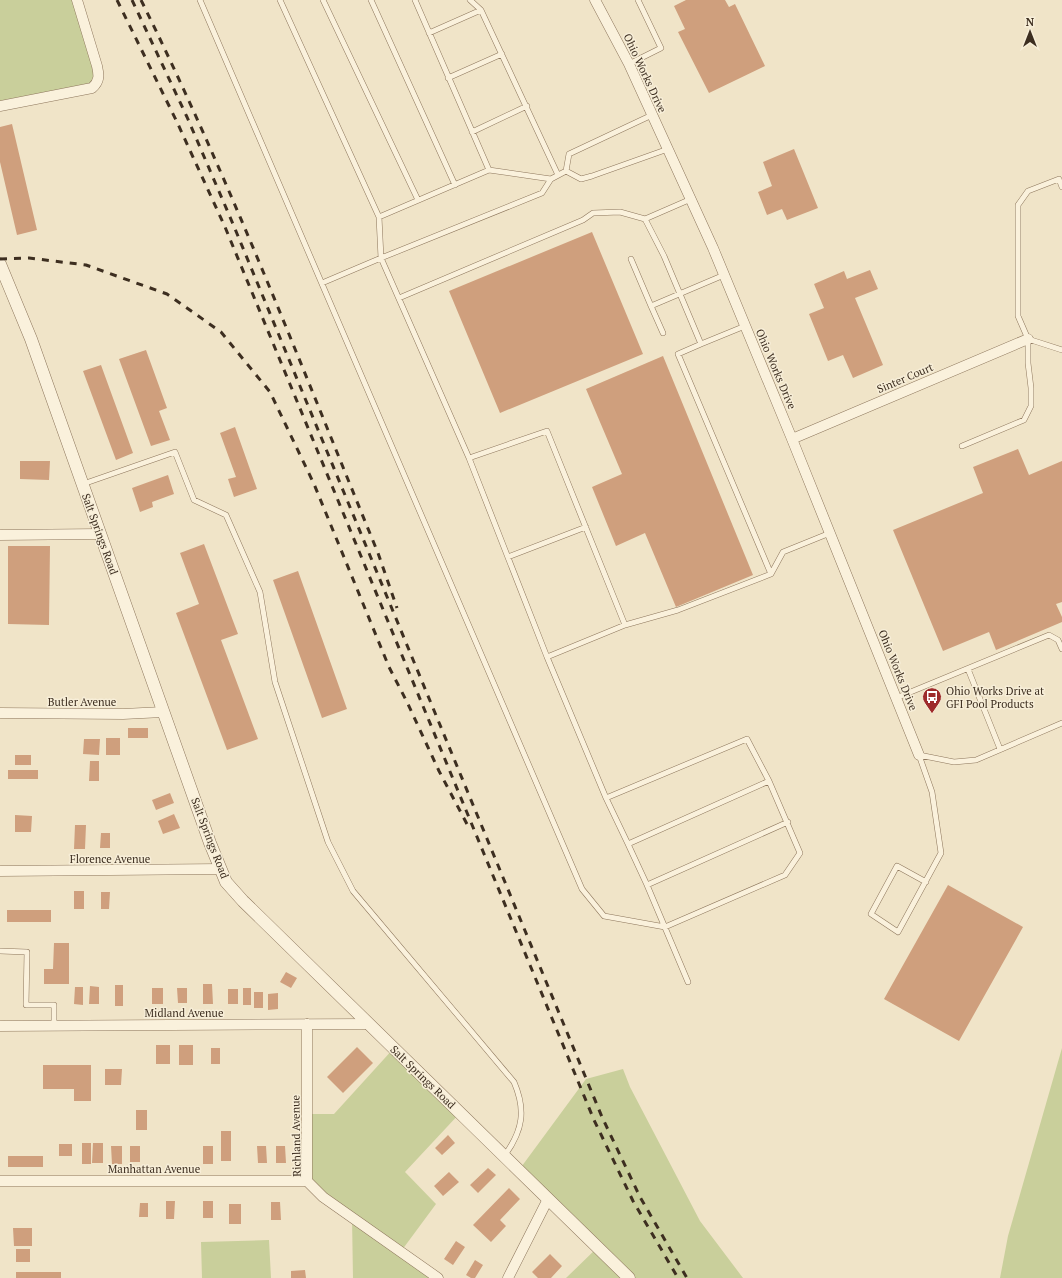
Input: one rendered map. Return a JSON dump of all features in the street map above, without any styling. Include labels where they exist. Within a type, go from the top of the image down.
[{"type":"street","points":[[0,106],[92,88],[96,85],[99,76],[97,66],[77,0]]},
{"type":"street","name":"Ohio Works Drive","points":[[598,1],[629,64],[724,275],[792,439],[919,755]]},
{"type":"street","name":"Salt Springs Road","points":[[0,264],[31,339],[163,712],[226,882],[235,893],[368,1024],[629,1278]]},
{"type":"street","points":[[0,267],[0,273]]},
{"type":"street","name":"Sinter Court","points":[[792,439],[1028,339]]},
{"type":"street","points":[[0,535],[100,534]]},
{"type":"street","name":"Butler Avenue","points":[[0,713],[123,714],[163,712]]},
{"type":"street","name":"Florence Avenue","points":[[0,871],[221,870]]},
{"type":"street","name":"Richland Avenue","points":[[307,1024],[307,1180],[323,1197],[438,1278]]},
{"type":"street","name":"Midland Avenue","points":[[0,1026],[368,1024]]},
{"type":"street","name":"Manhattan Avenue","points":[[0,1182],[307,1180]]},
{"type":"street","points":[[508,1278],[548,1199]]},
{"type":"lane","points":[[200,0],[582,889],[604,916],[665,927],[785,875],[800,853],[788,822],[769,781],[747,739],[606,798]]},
{"type":"lane","points":[[280,0],[379,217],[382,258],[469,458],[547,657],[606,798],[647,886],[688,982]]},
{"type":"lane","points":[[323,0],[418,200]]},
{"type":"lane","points":[[371,0],[455,185]]},
{"type":"lane","points":[[415,0],[489,170]]},
{"type":"lane","points":[[470,0],[481,10],[558,175]]},
{"type":"lane","points":[[629,64],[661,48],[638,0]]},
{"type":"lane","points":[[429,33],[481,10]]},
{"type":"lane","points":[[448,78],[502,54]]},
{"type":"lane","points":[[472,132],[527,106]]},
{"type":"lane","points":[[566,171],[569,154],[652,115]]},
{"type":"lane","points":[[566,171],[581,179],[587,178],[668,149]]},
{"type":"lane","points":[[379,217],[489,170],[550,179]]},
{"type":"lane","points":[[322,283],[542,193],[550,179],[566,171]]},
{"type":"lane","points":[[962,446],[1024,420],[1031,406],[1028,339],[1018,316],[1018,205],[1028,191],[1061,178],[1062,187]]},
{"type":"lane","points":[[399,298],[583,220],[593,213],[620,212],[645,219],[691,200]]},
{"type":"lane","points":[[645,219],[664,256],[701,344]]},
{"type":"lane","points":[[631,259],[663,333]]},
{"type":"lane","points":[[651,306],[680,295],[724,275]]},
{"type":"lane","points":[[745,326],[678,354],[771,574]]},
{"type":"lane","points":[[1028,339],[1062,350]]},
{"type":"lane","points":[[469,458],[547,432],[625,625]]},
{"type":"lane","points":[[82,484],[175,452],[194,500],[226,514],[260,592],[275,682],[328,842],[353,891],[514,1082],[521,1097],[521,1122],[516,1140],[504,1156]]},
{"type":"lane","points":[[508,557],[586,527]]},
{"type":"lane","points":[[547,657],[625,625],[678,610],[771,574],[783,552],[830,533]]},
{"type":"lane","points":[[896,698],[1049,635],[1058,640],[1062,649]]},
{"type":"lane","points":[[968,669],[1000,749]]},
{"type":"lane","points":[[919,755],[954,762],[976,760],[1062,723]]},
{"type":"lane","points":[[919,755],[932,792],[941,854],[926,882],[898,932],[871,914],[897,866],[926,882]]},
{"type":"lane","points":[[628,844],[769,781]]},
{"type":"lane","points":[[647,886],[788,822]]},
{"type":"lane","points":[[0,951],[27,952],[26,1005],[54,1005],[54,1026]]},
{"type":"green space","points":[[0,0],[77,0],[97,66],[96,85],[0,106]]},
{"type":"green space","points":[[394,1048],[460,1113],[405,1172],[436,1204],[402,1250],[438,1278],[353,1278],[352,1217],[307,1181],[307,1114],[334,1114]]},
{"type":"green space","points":[[1062,1048],[1062,1278],[1000,1278],[1008,1236]]},
{"type":"green space","points":[[623,1069],[630,1087],[700,1221],[743,1278],[566,1278],[598,1247],[519,1170],[586,1079]]},
{"type":"green space","points":[[269,1240],[271,1278],[202,1278],[201,1242]]},
{"type":"building","points":[[686,0],[725,0],[729,7],[735,4],[765,66],[709,93],[678,32],[685,29],[674,6]]},
{"type":"building","points":[[12,124],[37,230],[17,235],[0,162],[0,127]]},
{"type":"building","points":[[794,149],[818,208],[787,220],[782,209],[767,215],[758,192],[772,186],[763,162]]},
{"type":"building","points":[[592,232],[643,354],[500,413],[449,291]]},
{"type":"building","points":[[870,270],[878,289],[855,298],[883,365],[853,378],[843,355],[828,361],[809,314],[824,308],[814,284],[844,271],[847,279]]},
{"type":"building","points":[[146,350],[167,408],[159,411],[170,440],[151,446],[119,359]]},
{"type":"building","points":[[663,356],[753,575],[676,607],[645,533],[616,546],[592,487],[622,474],[586,389]]},
{"type":"building","points":[[101,365],[133,453],[116,460],[83,371]]},
{"type":"building","points":[[235,427],[257,489],[234,497],[228,479],[236,477],[220,433]]},
{"type":"building","points":[[1018,449],[1029,475],[1062,461],[1062,602],[1056,604],[1062,617],[1062,622],[996,650],[989,632],[943,651],[893,530],[983,493],[973,467]]},
{"type":"building","points":[[20,461],[50,461],[49,480],[20,479]]},
{"type":"building","points":[[168,475],[174,494],[152,502],[153,507],[140,512],[132,488]]},
{"type":"building","points":[[204,544],[238,634],[221,640],[258,739],[227,750],[176,613],[199,604],[180,553]]},
{"type":"building","points":[[8,546],[50,546],[49,625],[8,624]]},
{"type":"building","points":[[298,571],[347,709],[322,718],[273,580]]},
{"type":"building","points":[[128,728],[148,728],[148,738],[128,738]]},
{"type":"building","points":[[106,738],[120,738],[120,755],[106,755]]},
{"type":"building","points":[[84,739],[100,739],[99,755],[83,754]]},
{"type":"building","points":[[15,755],[31,755],[31,765],[15,765]]},
{"type":"building","points":[[90,761],[99,761],[99,781],[89,781]]},
{"type":"building","points":[[8,770],[38,770],[38,779],[8,779]]},
{"type":"building","points":[[170,793],[174,803],[156,810],[152,800]]},
{"type":"building","points":[[174,814],[180,828],[163,834],[158,821]]},
{"type":"building","points":[[15,815],[32,816],[31,832],[15,832]]},
{"type":"building","points":[[75,825],[86,825],[85,849],[74,849]]},
{"type":"building","points":[[101,833],[110,833],[110,848],[100,848]]},
{"type":"building","points":[[948,885],[1023,927],[959,1041],[884,999]]},
{"type":"building","points":[[74,891],[84,891],[84,909],[74,909]]},
{"type":"building","points":[[101,892],[110,892],[109,909],[101,909]]},
{"type":"building","points":[[7,910],[51,910],[51,922],[7,922]]},
{"type":"building","points":[[54,943],[69,943],[69,984],[44,984],[44,969],[53,969]]},
{"type":"building","points":[[286,972],[297,978],[291,988],[280,982]]},
{"type":"building","points":[[203,984],[212,984],[213,1004],[203,1004]]},
{"type":"building","points":[[115,985],[123,985],[123,1006],[115,1006]]},
{"type":"building","points":[[90,986],[99,987],[99,1004],[89,1004]]},
{"type":"building","points":[[75,987],[83,987],[83,1005],[74,1004]]},
{"type":"building","points":[[152,988],[163,988],[163,1004],[152,1004]]},
{"type":"building","points":[[177,988],[187,988],[187,1003],[178,1003]]},
{"type":"building","points":[[243,988],[251,988],[251,1005],[243,1005]]},
{"type":"building","points":[[228,989],[238,989],[238,1004],[228,1004]]},
{"type":"building","points":[[254,992],[263,992],[263,1008],[254,1008]]},
{"type":"building","points":[[278,993],[278,1009],[268,1010],[268,994]]},
{"type":"building","points":[[156,1045],[170,1045],[170,1064],[156,1064]]},
{"type":"building","points":[[179,1045],[193,1045],[193,1065],[179,1065]]},
{"type":"building","points":[[357,1047],[373,1063],[343,1093],[327,1077]]},
{"type":"building","points":[[211,1048],[220,1048],[220,1064],[211,1064]]},
{"type":"building","points":[[43,1065],[91,1065],[91,1101],[74,1101],[74,1089],[43,1089]]},
{"type":"building","points":[[105,1069],[122,1069],[121,1085],[105,1085]]},
{"type":"building","points":[[136,1110],[147,1110],[147,1130],[136,1130]]},
{"type":"building","points":[[221,1131],[231,1131],[231,1161],[221,1161]]},
{"type":"building","points":[[448,1135],[455,1143],[442,1155],[435,1148]]},
{"type":"building","points":[[82,1143],[91,1143],[91,1164],[82,1164]]},
{"type":"building","points":[[93,1143],[103,1143],[103,1163],[92,1163]]},
{"type":"building","points":[[59,1144],[72,1144],[72,1156],[59,1156]]},
{"type":"building","points":[[111,1146],[122,1146],[122,1164],[112,1164]]},
{"type":"building","points":[[130,1146],[140,1146],[140,1162],[130,1162]]},
{"type":"building","points":[[203,1146],[213,1146],[213,1164],[203,1164]]},
{"type":"building","points":[[257,1146],[266,1146],[267,1163],[258,1163]]},
{"type":"building","points":[[276,1146],[285,1146],[286,1163],[276,1163]]},
{"type":"building","points":[[8,1156],[43,1156],[43,1167],[8,1167]]},
{"type":"building","points":[[488,1168],[496,1175],[478,1193],[470,1185]]},
{"type":"building","points":[[449,1172],[459,1182],[443,1196],[434,1186]]},
{"type":"building","points":[[509,1188],[520,1199],[500,1220],[506,1226],[491,1242],[473,1225]]},
{"type":"building","points":[[166,1201],[175,1201],[174,1219],[166,1219]]},
{"type":"building","points":[[203,1201],[213,1201],[213,1218],[203,1218]]},
{"type":"building","points":[[271,1202],[280,1202],[281,1220],[271,1220]]},
{"type":"building","points":[[140,1203],[148,1203],[148,1217],[139,1217]]},
{"type":"building","points":[[229,1204],[241,1204],[241,1224],[229,1224]]},
{"type":"building","points":[[13,1228],[32,1228],[32,1246],[14,1246]]},
{"type":"building","points":[[456,1241],[465,1247],[453,1265],[444,1259]]},
{"type":"building","points":[[16,1249],[30,1249],[30,1262],[16,1262]]},
{"type":"building","points":[[550,1254],[562,1266],[551,1278],[538,1278],[532,1272]]},
{"type":"building","points":[[475,1260],[483,1265],[475,1278],[471,1278],[466,1275]]},
{"type":"building","points":[[305,1270],[306,1278],[291,1278],[291,1271]]},
{"type":"building","points":[[16,1272],[61,1272],[61,1278],[16,1278]]},
{"type":"railway","points":[[117,0],[177,122],[225,227],[594,1120],[633,1201],[678,1278]]},
{"type":"railway","points":[[132,0],[187,117],[233,224],[602,1117],[640,1197],[687,1278]]},
{"type":"railway","points":[[141,0],[174,68],[235,205],[378,553],[397,608]]},
{"type":"railway","points":[[0,259],[29,258],[86,265],[167,294],[221,332],[270,392],[314,484],[389,667],[439,771],[468,826]]},
{"type":"place","name":"Ohio Works Drive at GFI Pool Products","points":[[932,714]]}]
